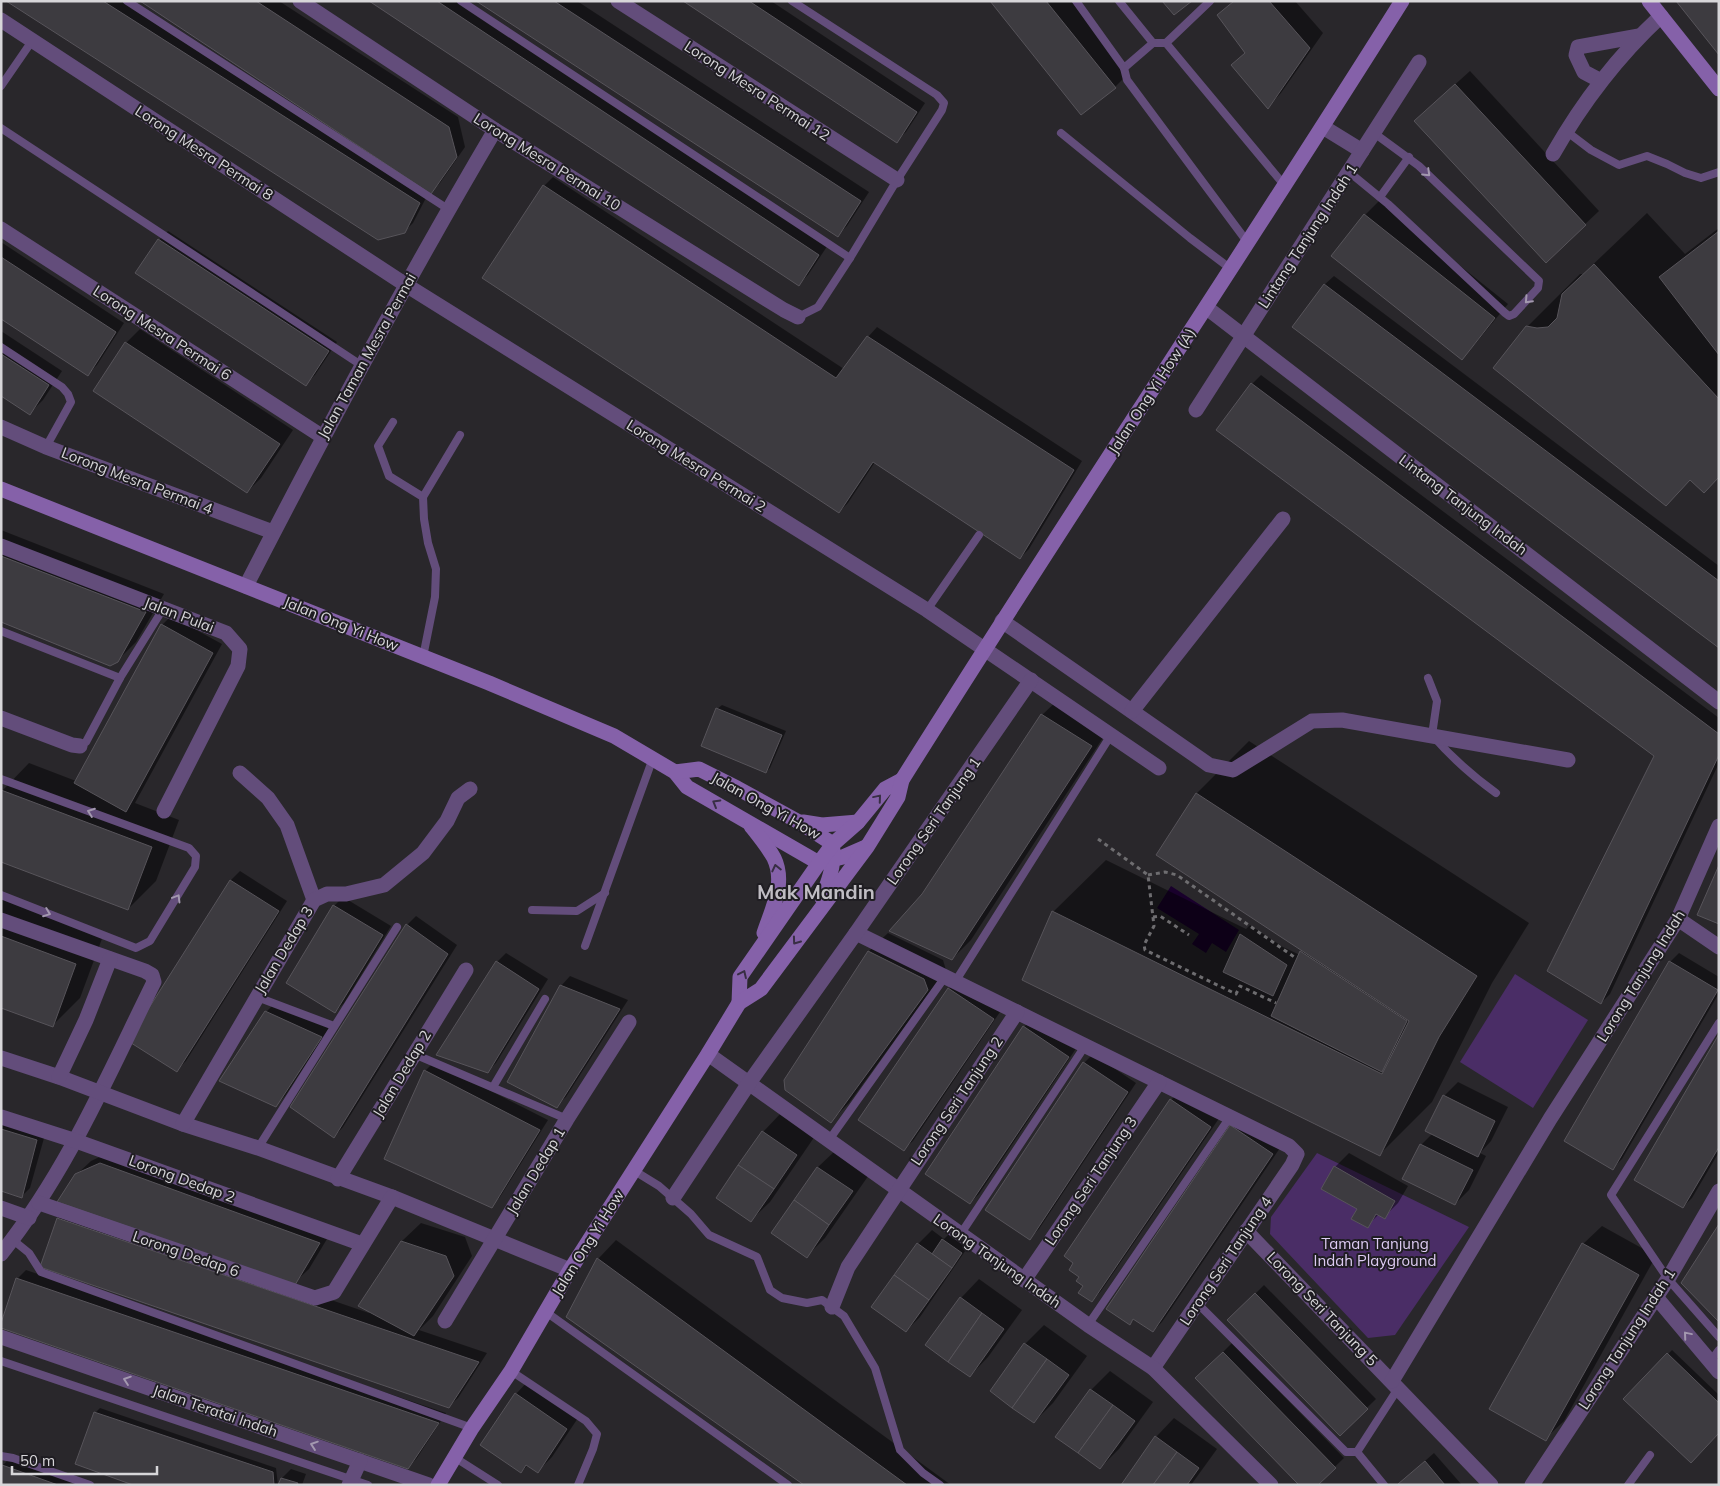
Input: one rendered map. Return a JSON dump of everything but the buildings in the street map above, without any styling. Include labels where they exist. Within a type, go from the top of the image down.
[{"type":"main road","name":"Jalan Ong Yi How (A)","points":[[867,847],[898,797],[902,780],[1002,621],[1207,308],[1402,1]]},
{"type":"main road","points":[[1649,1],[1719,89]]},
{"type":"main road","name":"Jalan Ong Yi How","points":[[1,489],[498,687],[614,736],[675,772],[687,787],[819,864]]},
{"type":"main road","name":"Jalan Ong Yi How","points":[[675,772],[699,769],[799,822],[834,851],[819,864],[758,948],[740,977],[739,1003]]},
{"type":"main road","name":"Jalan Ong Yi How (A)","points":[[834,851],[885,789],[902,780]]},
{"type":"main road","points":[[748,821],[774,858],[778,873],[779,889],[758,948]]},
{"type":"main road","points":[[799,822],[822,825],[858,822]]},
{"type":"main road","points":[[814,916],[830,878],[834,851],[843,856],[867,847]]},
{"type":"main road","name":"Jalan Ong Yi How","points":[[438,1485],[472,1428],[511,1371],[570,1270],[739,1003],[761,989],[867,847]]},
{"type":"street","name":"Lorong Mesra Permai 10","points":[[300,1],[495,130],[798,317]]},
{"type":"street","name":"Lorong Mesra Permai 12","points":[[618,1],[897,180]]},
{"type":"street","points":[[1553,154],[1566,131],[1601,81],[1639,36],[1661,16]]},
{"type":"street","name":"Lorong Mesra Permai 8","points":[[1,20],[406,285]]},
{"type":"street","points":[[1601,81],[1584,72],[1576,55],[1578,47],[1639,36]]},
{"type":"street","name":"Lintang Tanjung Indah 1","points":[[1196,410],[1419,62]]},
{"type":"street","points":[[1323,127],[1362,151]]},
{"type":"street","name":"Jalan Taman Mesra Permai","points":[[246,586],[361,365],[448,209],[495,130]]},
{"type":"street","name":"Lorong Mesra Permai 6","points":[[1,229],[323,437]]},
{"type":"street","name":"Lorong Mesra Permai 2","points":[[406,285],[927,610],[1159,768]]},
{"type":"street","name":"Lintang Tanjung Indah","points":[[1207,308],[1719,702]]},
{"type":"street","name":"Lorong Mesra Permai 4","points":[[1,427],[46,447],[273,532]]},
{"type":"street","points":[[1132,711],[1283,519]]},
{"type":"street","name":"Jalan Pulai","points":[[1,546],[226,633],[240,649],[238,666],[164,811]]},
{"type":"street","points":[[1002,621],[1208,765],[1233,770],[1312,722],[1342,720],[1568,760]]},
{"type":"street","name":"Lorong Seri Tanjung 1","points":[[673,1198],[749,1083],[856,933],[1031,680]]},
{"type":"street","points":[[1,718],[72,745],[80,746]]},
{"type":"street","points":[[240,773],[268,798],[287,825],[314,900]]},
{"type":"street","name":"Jalan Dedap 3","points":[[183,1124],[256,996],[314,900],[327,894],[346,894],[384,885],[423,853],[446,822],[458,798],[470,789]]},
{"type":"street","name":"Lorong Tanjung Indah","points":[[1396,1384],[1550,1119],[1678,919],[1719,826]]},
{"type":"street","points":[[1678,919],[1719,947]]},
{"type":"street","points":[[1,920],[152,975],[154,982],[76,1141],[39,1203],[1,1254]]},
{"type":"street","points":[[856,933],[1230,1117]]},
{"type":"street","points":[[60,1077],[86,1020],[110,959]]},
{"type":"street","name":"Jalan Dedap 2","points":[[338,1179],[466,970]]},
{"type":"street","name":"Lorong Seri Tanjung 2","points":[[832,1307],[848,1267],[1017,1012]]},
{"type":"street","name":"Jalan Dedap 1","points":[[445,1321],[567,1119],[629,1022]]},
{"type":"street","name":"Lorong Tanjung Indah","points":[[708,1054],[960,1235],[1088,1325],[1154,1368],[1271,1485]]},
{"type":"street","points":[[1,1058],[60,1077],[183,1124],[258,1148],[495,1238],[570,1270]]},
{"type":"street","name":"Lorong Seri Tanjung 3","points":[[1024,1280],[1159,1082]]},
{"type":"street","name":"Lorong Dedap 2","points":[[1,1117],[76,1141],[362,1244]]},
{"type":"street","name":"Lorong Seri Tanjung 4","points":[[1154,1368],[1292,1165],[1297,1154],[1289,1146],[1230,1117]]},
{"type":"street","name":"Lorong Tanjung Indah 1","points":[[1532,1485],[1656,1297],[1719,1191]]},
{"type":"street","points":[[362,1244],[392,1198]]},
{"type":"street","name":"Lorong Dedap 6","points":[[39,1203],[315,1298],[334,1292],[362,1244]]},
{"type":"street","points":[[1,1208],[29,1218]]},
{"type":"street","name":"Lorong Seri Tanjung 5","points":[[1246,1230],[1491,1485]]},
{"type":"street","points":[[1656,1297],[1714,1368]]},
{"type":"street","name":"Jalan Teratai Indah","points":[[1,1337],[428,1485]]},
{"type":"street","points":[[350,1482],[360,1461]]},
{"type":"lane","points":[[127,1],[448,209]]},
{"type":"lane","points":[[461,1],[850,258]]},
{"type":"lane","points":[[792,1],[937,95],[944,103],[942,110],[818,307],[798,317]]},
{"type":"lane","points":[[1076,1],[1124,68],[1127,80],[1248,243]]},
{"type":"lane","points":[[1119,1],[1153,42],[1166,43],[1285,186]]},
{"type":"lane","points":[[1166,43],[1210,1]]},
{"type":"lane","points":[[1,86],[32,41]]},
{"type":"lane","points":[[1124,68],[1153,42]]},
{"type":"lane","points":[[1,128],[361,365]]},
{"type":"lane","points":[[1566,131],[1591,150],[1620,165],[1647,156],[1701,178],[1719,172]]},
{"type":"lane","points":[[1061,133],[1231,269]]},
{"type":"lane","points":[[1349,172],[1380,197],[1509,316],[1514,314],[1538,288],[1539,281],[1409,157],[1374,133]]},
{"type":"lane","points":[[1380,197],[1409,157]]},
{"type":"lane","points":[[1,347],[62,387],[68,394],[71,402],[46,447]]},
{"type":"lane","points":[[393,422],[378,446],[389,476],[423,497]]},
{"type":"lane","points":[[423,657],[435,598],[436,568],[425,527],[423,497],[460,435]]},
{"type":"lane","points":[[927,610],[980,535]]},
{"type":"lane","points":[[80,746],[86,742],[120,678],[163,609]]},
{"type":"lane","points":[[1,631],[120,678]]},
{"type":"lane","points":[[1428,678],[1438,700],[1432,735],[1456,762],[1496,793]]},
{"type":"lane","points":[[830,1140],[950,979],[1111,735]]},
{"type":"lane","points":[[585,946],[653,758]]},
{"type":"lane","points":[[1,779],[189,848],[196,856],[195,867],[150,941],[136,948],[1,895]]},
{"type":"lane","points":[[532,910],[577,911],[605,893]]},
{"type":"lane","points":[[258,1148],[397,926]]},
{"type":"lane","points":[[256,996],[334,1026]]},
{"type":"lane","points":[[493,1087],[545,998]]},
{"type":"lane","points":[[1719,1023],[1612,1195],[1668,1278],[1719,1337]]},
{"type":"lane","points":[[960,1235],[1085,1046]]},
{"type":"lane","points":[[414,1054],[567,1119]]},
{"type":"lane","points":[[1088,1325],[1230,1117]]},
{"type":"lane","points":[[633,1170],[659,1186],[691,1214],[710,1236],[757,1257],[770,1290],[782,1298],[807,1303],[822,1300],[844,1316],[875,1368],[900,1450],[924,1473],[940,1485]]},
{"type":"lane","points":[[13,1240],[29,1254],[41,1272],[472,1428]]},
{"type":"lane","points":[[1197,1303],[1346,1452],[1357,1452]]},
{"type":"lane","points":[[546,1312],[788,1485]]},
{"type":"lane","points":[[1714,1368],[1719,1350]]},
{"type":"lane","points":[[1,1361],[350,1482],[368,1485]]},
{"type":"lane","points":[[511,1371],[586,1421],[597,1434],[578,1485]]},
{"type":"lane","points":[[1357,1452],[1396,1384]]},
{"type":"lane","points":[[1357,1452],[1384,1485]]},
{"type":"lane","points":[[1628,1485],[1650,1455]]},
{"type":"lane","points":[[1,1456],[13,1458],[90,1485]]},
{"type":"lane","points":[[454,1458],[498,1485]]},
{"type":"path","points":[[1098,839],[1148,876],[1154,926],[1144,945],[1145,950],[1236,994],[1240,986],[1276,1003]]},
{"type":"path","points":[[1148,876],[1165,872],[1178,876],[1297,959]]},
{"type":"path","points":[[1153,917],[1160,916],[1189,935]]},
{"type":"green space","points":[[1515,974],[1588,1020],[1533,1108],[1460,1062]]},
{"type":"green space","name":"Taman Tanjung Indah Playground","points":[[1317,1153],[1469,1227],[1395,1335],[1368,1338],[1270,1234],[1271,1217]]},
{"type":"shaded area","points":[[1171,886],[1239,930],[1226,952],[1212,943],[1206,953],[1192,944],[1199,934],[1157,908]]},
{"type":"district","name":"Mak Mandin","points":[[816,892]]}]
